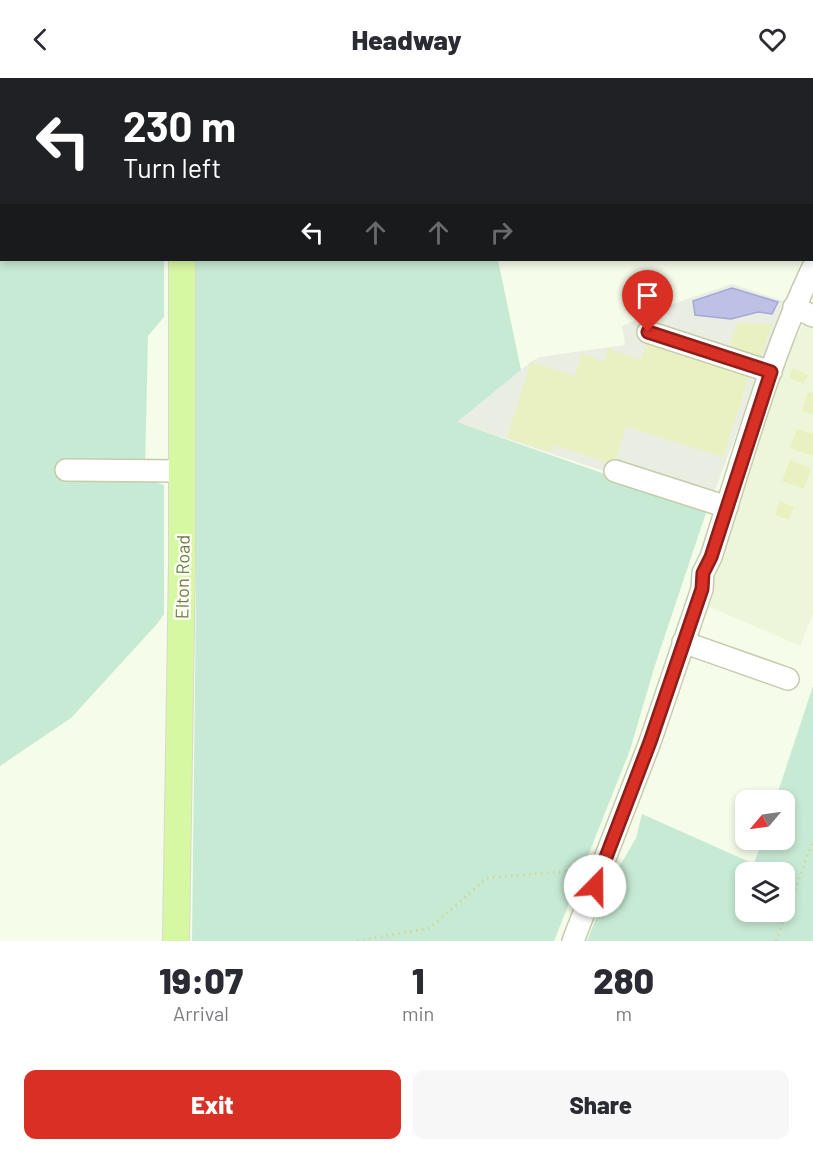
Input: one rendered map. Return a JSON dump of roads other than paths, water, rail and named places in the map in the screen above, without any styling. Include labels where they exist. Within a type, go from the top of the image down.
[{"type":"main road","name":"Elton Road","points":[[176,941],[182,471],[182,261]]},
{"type":"street","points":[[573,941],[650,742],[702,589],[703,573],[711,557],[771,372],[804,312],[813,267]]},
{"type":"street","points":[[648,332],[771,372]]},
{"type":"street","points":[[66,470],[182,471]]},
{"type":"street","points":[[615,471],[727,507]]},
{"type":"street","points":[[683,642],[788,680]]},
{"type":"water","points":[[732,288],[778,302],[772,314],[758,312],[731,319],[695,315],[693,301]]}]
